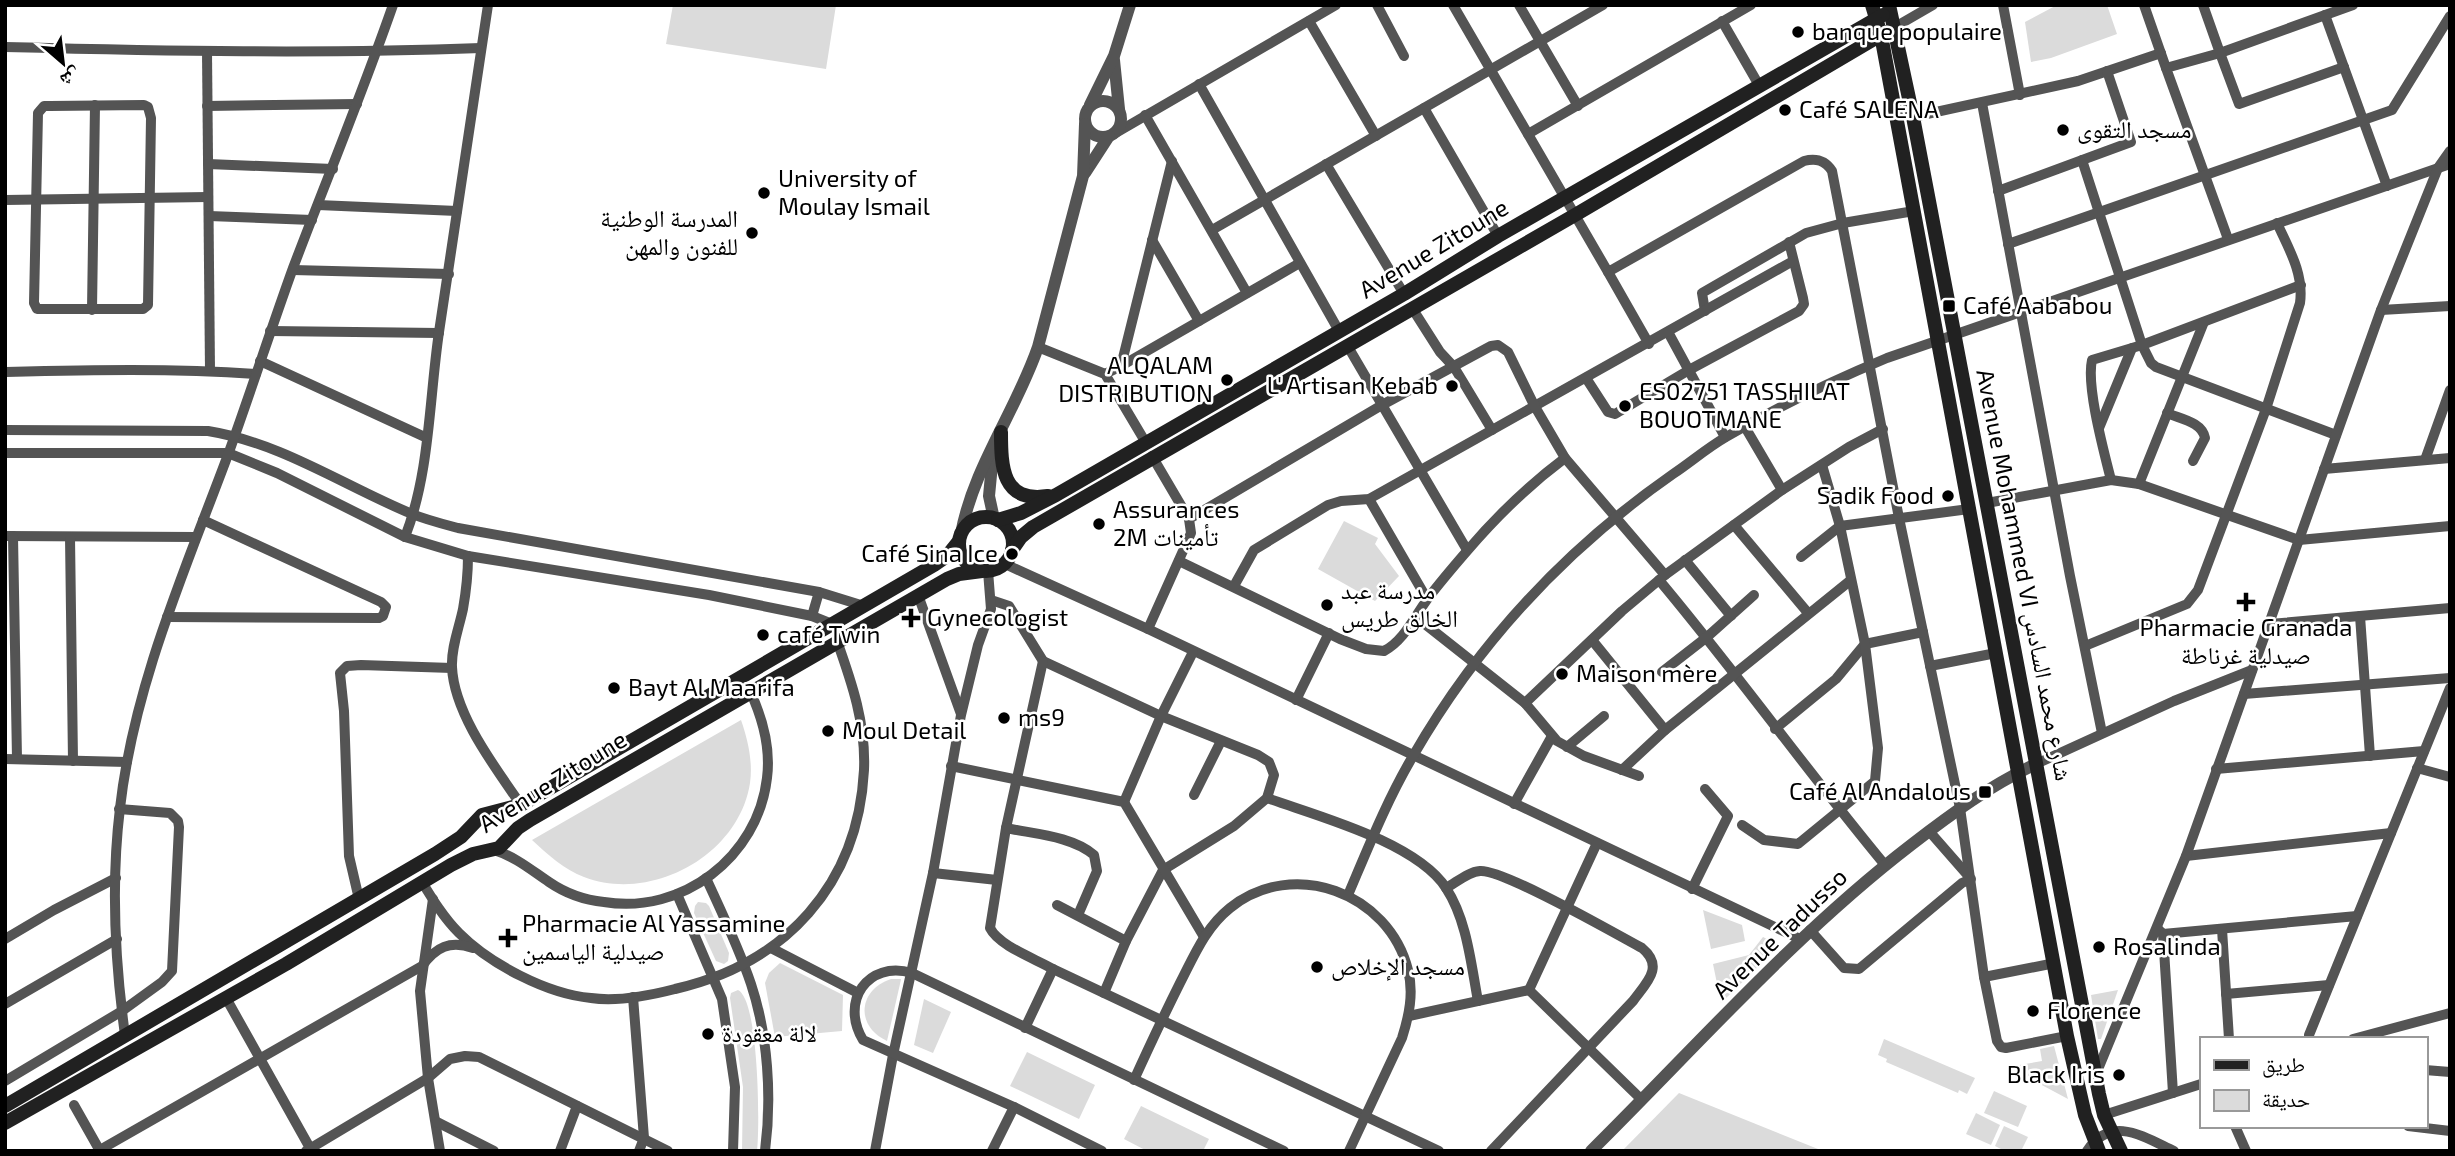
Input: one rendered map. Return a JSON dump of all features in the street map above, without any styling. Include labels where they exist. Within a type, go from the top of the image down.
[{"type":"main road","name":"Avenue Mohammed VI شارع محمد السادس","points":[[1893,7],[2096,1075],[2104,1115],[2121,1151]]},
{"type":"main road","name":"Avenue Zitoune","points":[[1012,550],[1021,537],[1033,527],[1149,450],[1339,331],[1498,236],[1760,87],[1874,12],[1893,7]]},
{"type":"main road","name":"Avenue Mohammed VI شارع محمد السادس","points":[[1874,12],[1881,35],[2067,1035],[2094,1147]]},
{"type":"main road","name":"Avenue Zitoune","points":[[996,519],[1021,513],[1149,450],[1347,345],[1895,27]]},
{"type":"main road","points":[[1001,432],[1001,462],[1009,484],[1015,490],[1032,496],[1056,495]]},
{"type":"main road","points":[[986,517],[996,519],[1010,533],[1012,550],[1005,564],[985,571],[967,564],[962,558],[960,538],[971,522],[986,517]]},
{"type":"main road","name":"Avenue Zitoune","points":[[5,1106],[359,900],[461,837],[482,816],[521,805],[934,565],[947,556],[960,538]]},
{"type":"main road","name":"Avenue Zitoune","points":[[5,1123],[226,998],[422,882],[473,854],[499,845],[530,820],[918,595],[959,574],[985,571]]},
{"type":"main road","points":[[473,824],[472,836],[482,849],[499,845],[509,832],[505,820],[494,814]]},
{"type":"street","points":[[125,1035],[117,939],[119,809],[127,762],[152,664],[196,537],[229,453],[270,331],[393,5]]},
{"type":"street","points":[[405,537],[413,515],[427,438],[439,333],[488,5]]},
{"type":"street","points":[[1085,124],[1097,137],[1112,135],[1336,5]]},
{"type":"street","points":[[1377,5],[1404,56]]},
{"type":"street","points":[[1453,5],[1649,344]]},
{"type":"street","points":[[1519,5],[1577,106]]},
{"type":"street","points":[[1212,230],[1603,5]]},
{"type":"street","points":[[1895,27],[1933,5]]},
{"type":"street","points":[[2004,5],[2020,95]]},
{"type":"street","points":[[2144,5],[2228,239]]},
{"type":"street","points":[[2203,5],[2239,104],[2344,67]]},
{"type":"street","points":[[2166,68],[2220,53],[2353,5]]},
{"type":"street","points":[[960,538],[970,493],[1001,432],[1038,347],[1083,176],[1084,117],[1114,56],[1131,6]]},
{"type":"street","points":[[1528,134],[1744,7]]},
{"type":"street","points":[[2325,15],[2386,186]]},
{"type":"street","points":[[2008,244],[2392,110],[2450,16]]},
{"type":"street","points":[[1309,21],[1376,136]]},
{"type":"street","points":[[1722,21],[1760,87]]},
{"type":"street","points":[[5,47],[207,52],[376,52],[481,48]]},
{"type":"street","points":[[207,52],[210,371]]},
{"type":"street","points":[[1913,117],[2078,81],[2161,53]]},
{"type":"street","points":[[1083,176],[1122,122],[1115,82],[1114,56]]},
{"type":"street","points":[[1998,191],[2131,142],[2107,71]]},
{"type":"street","points":[[1199,84],[1298,264],[1339,331]]},
{"type":"street","points":[[1090,106],[1105,100],[1128,118],[1141,118]]},
{"type":"street","points":[[1982,103],[2102,733]]},
{"type":"street","points":[[207,106],[357,104]]},
{"type":"street","points":[[92,310],[95,105]]},
{"type":"street","points":[[95,105],[144,105],[148,107],[151,118],[148,305],[143,309],[40,310],[35,306],[38,113],[44,106],[95,105]]},
{"type":"street","points":[[1424,108],[1498,236]]},
{"type":"street","points":[[1141,118],[1172,161],[1247,293]]},
{"type":"street","points":[[2096,1075],[2160,931],[2381,310],[2438,168],[2450,151]]},
{"type":"street","points":[[1608,272],[1804,161],[1813,159],[1828,165],[1832,171],[1899,518],[1960,808],[1984,977],[1997,1041],[2001,1047],[2006,1048],[2067,1035]]},
{"type":"street","points":[[2082,160],[2100,212],[2137,346],[2151,363],[2336,435]]},
{"type":"street","points":[[1122,366],[1172,161]]},
{"type":"street","points":[[208,164],[332,169]]},
{"type":"street","points":[[1326,164],[1404,293]]},
{"type":"street","points":[[1348,895],[1412,756],[1474,662],[1534,593],[1615,515],[1725,438],[1819,387],[1938,339],[2450,164]]},
{"type":"street","points":[[5,200],[208,197]]},
{"type":"street","points":[[318,205],[457,211]]},
{"type":"street","points":[[1705,311],[1702,293],[1806,233],[1843,223],[1914,211]]},
{"type":"street","points":[[209,216],[312,220]]},
{"type":"street","points":[[2085,646],[2178,608],[2193,599],[2266,409],[2300,303],[2299,273],[2277,223]]},
{"type":"street","points":[[1152,240],[1199,321]]},
{"type":"street","points":[[1586,378],[1608,412],[1615,414],[1802,308],[1804,298],[1789,242]]},
{"type":"street","points":[[1234,586],[1248,557],[1261,545],[1328,505],[1341,501],[1370,499],[1793,261]]},
{"type":"street","points":[[1105,374],[1298,264]]},
{"type":"street","points":[[293,270],[449,274]]},
{"type":"street","points":[[2110,480],[2090,370],[2092,360],[2301,285]]},
{"type":"street","points":[[2381,310],[2450,306]]},
{"type":"street","points":[[1412,308],[1440,352],[1454,367],[1492,430]]},
{"type":"street","points":[[2139,484],[2204,322]]},
{"type":"street","points":[[270,331],[439,333]]},
{"type":"street","points":[[1668,332],[1725,438]]},
{"type":"street","points":[[1347,345],[1467,550]]},
{"type":"street","points":[[1189,519],[1382,405],[1491,345],[1503,347],[1565,458],[1615,515],[1775,729],[1885,865]]},
{"type":"street","points":[[2099,428],[2137,346]]},
{"type":"street","points":[[1038,347],[1105,374],[1189,519],[1192,530],[1148,629]]},
{"type":"street","points":[[260,361],[427,438]]},
{"type":"street","points":[[5,372],[210,371],[256,374]]},
{"type":"street","points":[[2425,460],[2449,394]]},
{"type":"street","points":[[2167,413],[2197,425],[2204,431],[2205,438],[2193,461]]},
{"type":"street","points":[[1745,428],[1782,490]]},
{"type":"street","points":[[1525,703],[1592,640],[1685,560],[1782,490],[1883,429]]},
{"type":"street","points":[[5,430],[208,431],[235,435],[286,455],[413,515],[469,530],[819,592],[864,606]]},
{"type":"street","points":[[994,447],[989,496],[996,519]]},
{"type":"street","points":[[5,453],[229,453],[267,468],[405,537],[468,556],[709,595],[812,616],[832,624]]},
{"type":"street","points":[[1179,561],[1329,633],[1366,649],[1384,651],[1416,617],[1427,599],[1467,550],[1520,495],[1565,458]]},
{"type":"street","points":[[2325,469],[2450,458]]},
{"type":"street","points":[[1742,825],[1764,840],[1798,844],[1875,781],[1878,748],[1865,644],[1840,526],[1822,465]]},
{"type":"street","points":[[1987,503],[2110,480],[2139,484],[2299,540],[2450,527]]},
{"type":"street","points":[[1370,499],[1427,599]]},
{"type":"street","points":[[1801,557],[1840,526],[1969,509]]},
{"type":"street","points":[[167,617],[383,616],[386,607],[381,603],[203,520]]},
{"type":"street","points":[[1734,525],[1808,613]]},
{"type":"street","points":[[17,759],[9,536],[196,537]]},
{"type":"street","points":[[70,537],[73,761]]},
{"type":"street","points":[[468,556],[464,600],[452,668],[455,686],[466,716],[521,805]]},
{"type":"street","points":[[1685,560],[1731,616]]},
{"type":"street","points":[[1005,564],[1148,629],[1800,940]]},
{"type":"street","points":[[875,1151],[933,873],[961,715],[978,645],[990,610],[991,600],[985,571]]},
{"type":"street","points":[[1622,770],[1665,730],[1851,580]]},
{"type":"street","points":[[812,616],[819,592]]},
{"type":"street","points":[[918,595],[961,715]]},
{"type":"street","points":[[1662,672],[1754,595]]},
{"type":"street","points":[[991,600],[1009,606],[1043,661],[1161,716],[1258,755],[1269,762],[1274,775],[1266,798],[1234,826],[1163,870],[1126,941],[1104,993]]},
{"type":"street","points":[[2270,624],[2450,608]]},
{"type":"street","points":[[2360,616],[2370,756]]},
{"type":"street","points":[[1416,617],[1525,703],[1552,736],[1567,747],[1639,776]]},
{"type":"street","points":[[1775,729],[1836,679],[1865,644],[1923,632]]},
{"type":"street","points":[[1296,700],[1329,633]]},
{"type":"street","points":[[1592,640],[1665,730]]},
{"type":"street","points":[[74,1105],[99,1151],[422,966],[430,954],[449,944],[460,944],[566,993],[591,999],[633,998],[682,988],[744,964],[771,948],[805,919],[827,888],[847,845],[859,808],[864,770],[863,729],[854,690],[837,641]]},
{"type":"street","points":[[1124,802],[1161,716],[1193,652]]},
{"type":"street","points":[[1930,666],[1996,653]]},
{"type":"street","points":[[1043,661],[1006,828],[990,928],[992,933],[1006,944],[1054,969],[1439,1151]]},
{"type":"street","points":[[359,900],[349,856],[344,711],[340,673],[347,666],[361,665],[452,668]]},
{"type":"street","points":[[2036,764],[2252,670]]},
{"type":"street","points":[[2244,694],[2450,678]]},
{"type":"street","points":[[2309,1037],[2450,688]]},
{"type":"street","points":[[499,845],[558,887],[591,900],[635,904],[677,894],[706,878],[740,847],[754,823],[764,797],[767,741],[750,691]]},
{"type":"street","points":[[1567,747],[1604,716]]},
{"type":"street","points":[[1514,804],[1552,736]]},
{"type":"street","points":[[1194,795],[1221,741]]},
{"type":"street","points":[[2216,769],[2424,751]]},
{"type":"street","points":[[5,759],[127,762]]},
{"type":"street","name":"Avenue Tadusso","points":[[1591,1151],[1810,930],[1885,865],[1960,808],[2036,764]]},
{"type":"street","points":[[951,766],[1124,802],[1204,937]]},
{"type":"street","points":[[2417,768],[2450,778]]},
{"type":"street","points":[[1692,889],[1728,816],[1705,789]]},
{"type":"street","points":[[1266,798],[1373,836],[1421,863],[1446,888],[1467,940],[1478,1001]]},
{"type":"street","points":[[5,1081],[121,1011],[162,982],[172,971],[178,821],[170,813],[119,809]]},
{"type":"street","points":[[1006,828],[1071,843],[1094,855],[1097,872],[1078,915]]},
{"type":"street","points":[[1929,831],[1970,879]]},
{"type":"street","points":[[2186,856],[2391,833]]},
{"type":"street","points":[[1529,990],[1597,843]]},
{"type":"street","points":[[1446,888],[1471,873],[1488,871],[1568,908],[1642,948],[1654,964],[1652,973],[1633,1001],[1491,1151]]},
{"type":"street","points":[[933,873],[997,880]]},
{"type":"street","points":[[5,939],[116,878]]},
{"type":"street","points":[[706,878],[752,985],[767,1083],[765,1151]]},
{"type":"street","points":[[1810,930],[1844,968],[1859,969],[1970,879]]},
{"type":"street","points":[[422,882],[460,934],[482,953]]},
{"type":"street","points":[[1134,1080],[1161,1020],[1204,937],[1232,906],[1263,890],[1297,884],[1315,885],[1348,895],[1376,914],[1396,941],[1408,972],[1411,989],[1409,1016],[1402,1038],[1349,1151]]},
{"type":"street","points":[[677,894],[715,977],[722,999],[735,1087],[733,1151]]},
{"type":"street","points":[[433,899],[420,991],[428,1078],[440,1151]]},
{"type":"street","points":[[1057,905],[1126,941]]},
{"type":"street","points":[[2160,931],[2222,929],[2357,916]]},
{"type":"street","points":[[2222,929],[2229,1037]]},
{"type":"street","points":[[2160,931],[2173,1093]]},
{"type":"street","points":[[5,1004],[117,939]]},
{"type":"street","points":[[771,948],[859,993]]},
{"type":"street","points":[[1984,977],[2054,963]]},
{"type":"street","points":[[1026,1028],[1054,969]]},
{"type":"street","points":[[1102,1151],[1014,1107],[863,1040],[856,1029],[853,1016],[854,1003],[859,993],[868,981],[879,974],[892,970],[912,973],[1284,1151]]},
{"type":"street","points":[[2226,994],[2329,985]]},
{"type":"street","points":[[1409,1016],[1529,990]]},
{"type":"street","points":[[1529,990],[1642,1100]]},
{"type":"street","points":[[226,998],[308,1150],[428,1078],[450,1059],[465,1056],[479,1057],[668,1151]]},
{"type":"street","points":[[633,998],[644,1138],[639,1151]]},
{"type":"street","points":[[2360,1037],[2450,1013]]},
{"type":"street","points":[[2427,1070],[2450,1072]]},
{"type":"street","points":[[2104,1115],[2200,1084]]},
{"type":"street","points":[[560,1151],[577,1106]]},
{"type":"street","points":[[992,1151],[1014,1107]]},
{"type":"street","points":[[437,1122],[494,1151]]},
{"type":"street","points":[[2236,1128],[2246,1151]]},
{"type":"street","points":[[2425,1128],[2450,1131]]},
{"type":"street","points":[[2094,1147],[2111,1132],[2130,1131],[2174,1151]]},
{"type":"green space","points":[[673,5],[836,5],[826,69],[666,44]]},
{"type":"green space","points":[[2057,5],[2107,5],[2117,34],[2051,58],[2031,62],[2025,22]]},
{"type":"green space","points":[[1344,521],[1378,538],[1375,544],[1399,576],[1375,601],[1318,569]]},
{"type":"green space","points":[[741,720],[751,767],[750,783],[742,809],[729,832],[711,851],[688,867],[664,878],[637,883],[610,883],[584,877],[570,870],[532,840]]},
{"type":"green space","points":[[698,902],[709,906],[729,953],[728,961],[724,964],[716,961],[694,913]]},
{"type":"green space","points":[[1703,910],[1742,925],[1745,941],[1711,949]]},
{"type":"green space","points":[[1763,937],[1777,944],[1775,950],[1721,1003],[1713,964],[1749,955]]},
{"type":"green space","points":[[780,963],[843,995],[842,1031],[775,1037],[765,983],[769,973]]},
{"type":"green space","points":[[891,979],[901,979],[887,1041],[869,1027],[865,1009],[872,991]]},
{"type":"green space","points":[[738,990],[745,999],[754,1039],[758,1092],[757,1151],[742,1151],[743,1087],[730,998],[731,993]]},
{"type":"green space","points":[[2118,990],[2101,1039],[2098,1039],[2091,995]]},
{"type":"green space","points":[[924,999],[951,1012],[933,1053],[914,1045]]},
{"type":"green space","points":[[1884,1039],[1975,1078],[1967,1094],[1959,1090],[1958,1093],[1886,1062],[1887,1059],[1878,1055]]},
{"type":"green space","points":[[2054,1046],[2068,1099],[2008,1067],[2042,1061],[2040,1049]]},
{"type":"green space","points":[[1027,1052],[1095,1085],[1079,1119],[1010,1086]]},
{"type":"green space","points":[[1994,1091],[2027,1106],[2018,1127],[1984,1113]]},
{"type":"green space","points":[[1679,1093],[1823,1151],[1622,1151]]},
{"type":"green space","points":[[1141,1106],[1209,1139],[1203,1151],[1147,1151],[1124,1139]]},
{"type":"green space","points":[[1976,1113],[2000,1125],[1991,1145],[1966,1134]]},
{"type":"green space","points":[[2004,1126],[2028,1137],[2021,1151],[2005,1151],[1995,1146]]},
{"type":"place","name":"banque populaire","points":[[1798,32]]},
{"type":"place","name":"Café SALENA","points":[[1785,110]]},
{"type":"place","name":"مسجد التقوى","points":[[2063,130]]},
{"type":"place","name":"University of Moulay Ismail","points":[[764,193]]},
{"type":"place","name":"المدرسة الوطنية للفنون والمهن","points":[[752,233]]},
{"type":"place","name":"Café Aababou","points":[[1949,306]]},
{"type":"place","name":"ALQALAM DISTRIBUTION","points":[[1227,380]]},
{"type":"place","name":"L' Artisan Kebab","points":[[1452,386]]},
{"type":"place","name":"ES02751 TASSHILAT BOUOTMANE","points":[[1625,406]]},
{"type":"place","name":"Sadik Food","points":[[1948,496]]},
{"type":"place","name":"Assurances 2M تأمينات","points":[[1099,524]]},
{"type":"place","name":"Café Sina Ice","points":[[1012,554]]},
{"type":"place","name":"Pharmacie Granada صيدلية غرناطة","points":[[2246,602]]},
{"type":"place","name":"مدرسة عبد الخالق طريس","points":[[1327,605]]},
{"type":"place","name":"Gynecologist","points":[[911,618]]},
{"type":"place","name":"café Twin","points":[[763,635]]},
{"type":"place","name":"Maison mère","points":[[1562,674]]},
{"type":"place","name":"Bayt Al Maarifa","points":[[614,688]]},
{"type":"place","name":"ms9","points":[[1004,718]]},
{"type":"place","name":"Moul Detail","points":[[828,731]]},
{"type":"place","name":"Café Al Andalous","points":[[1985,792]]},
{"type":"place","name":"Pharmacie Al Yassamine صيدلية الياسمين","points":[[508,938]]},
{"type":"place","name":"Rosalinda","points":[[2099,947]]},
{"type":"place","name":"مسجد الإخلاص","points":[[1317,967]]},
{"type":"place","name":"Florence","points":[[2033,1011]]},
{"type":"place","name":"لالة معقودة","points":[[708,1034]]},
{"type":"place","name":"Black Iris","points":[[2119,1075]]}]
